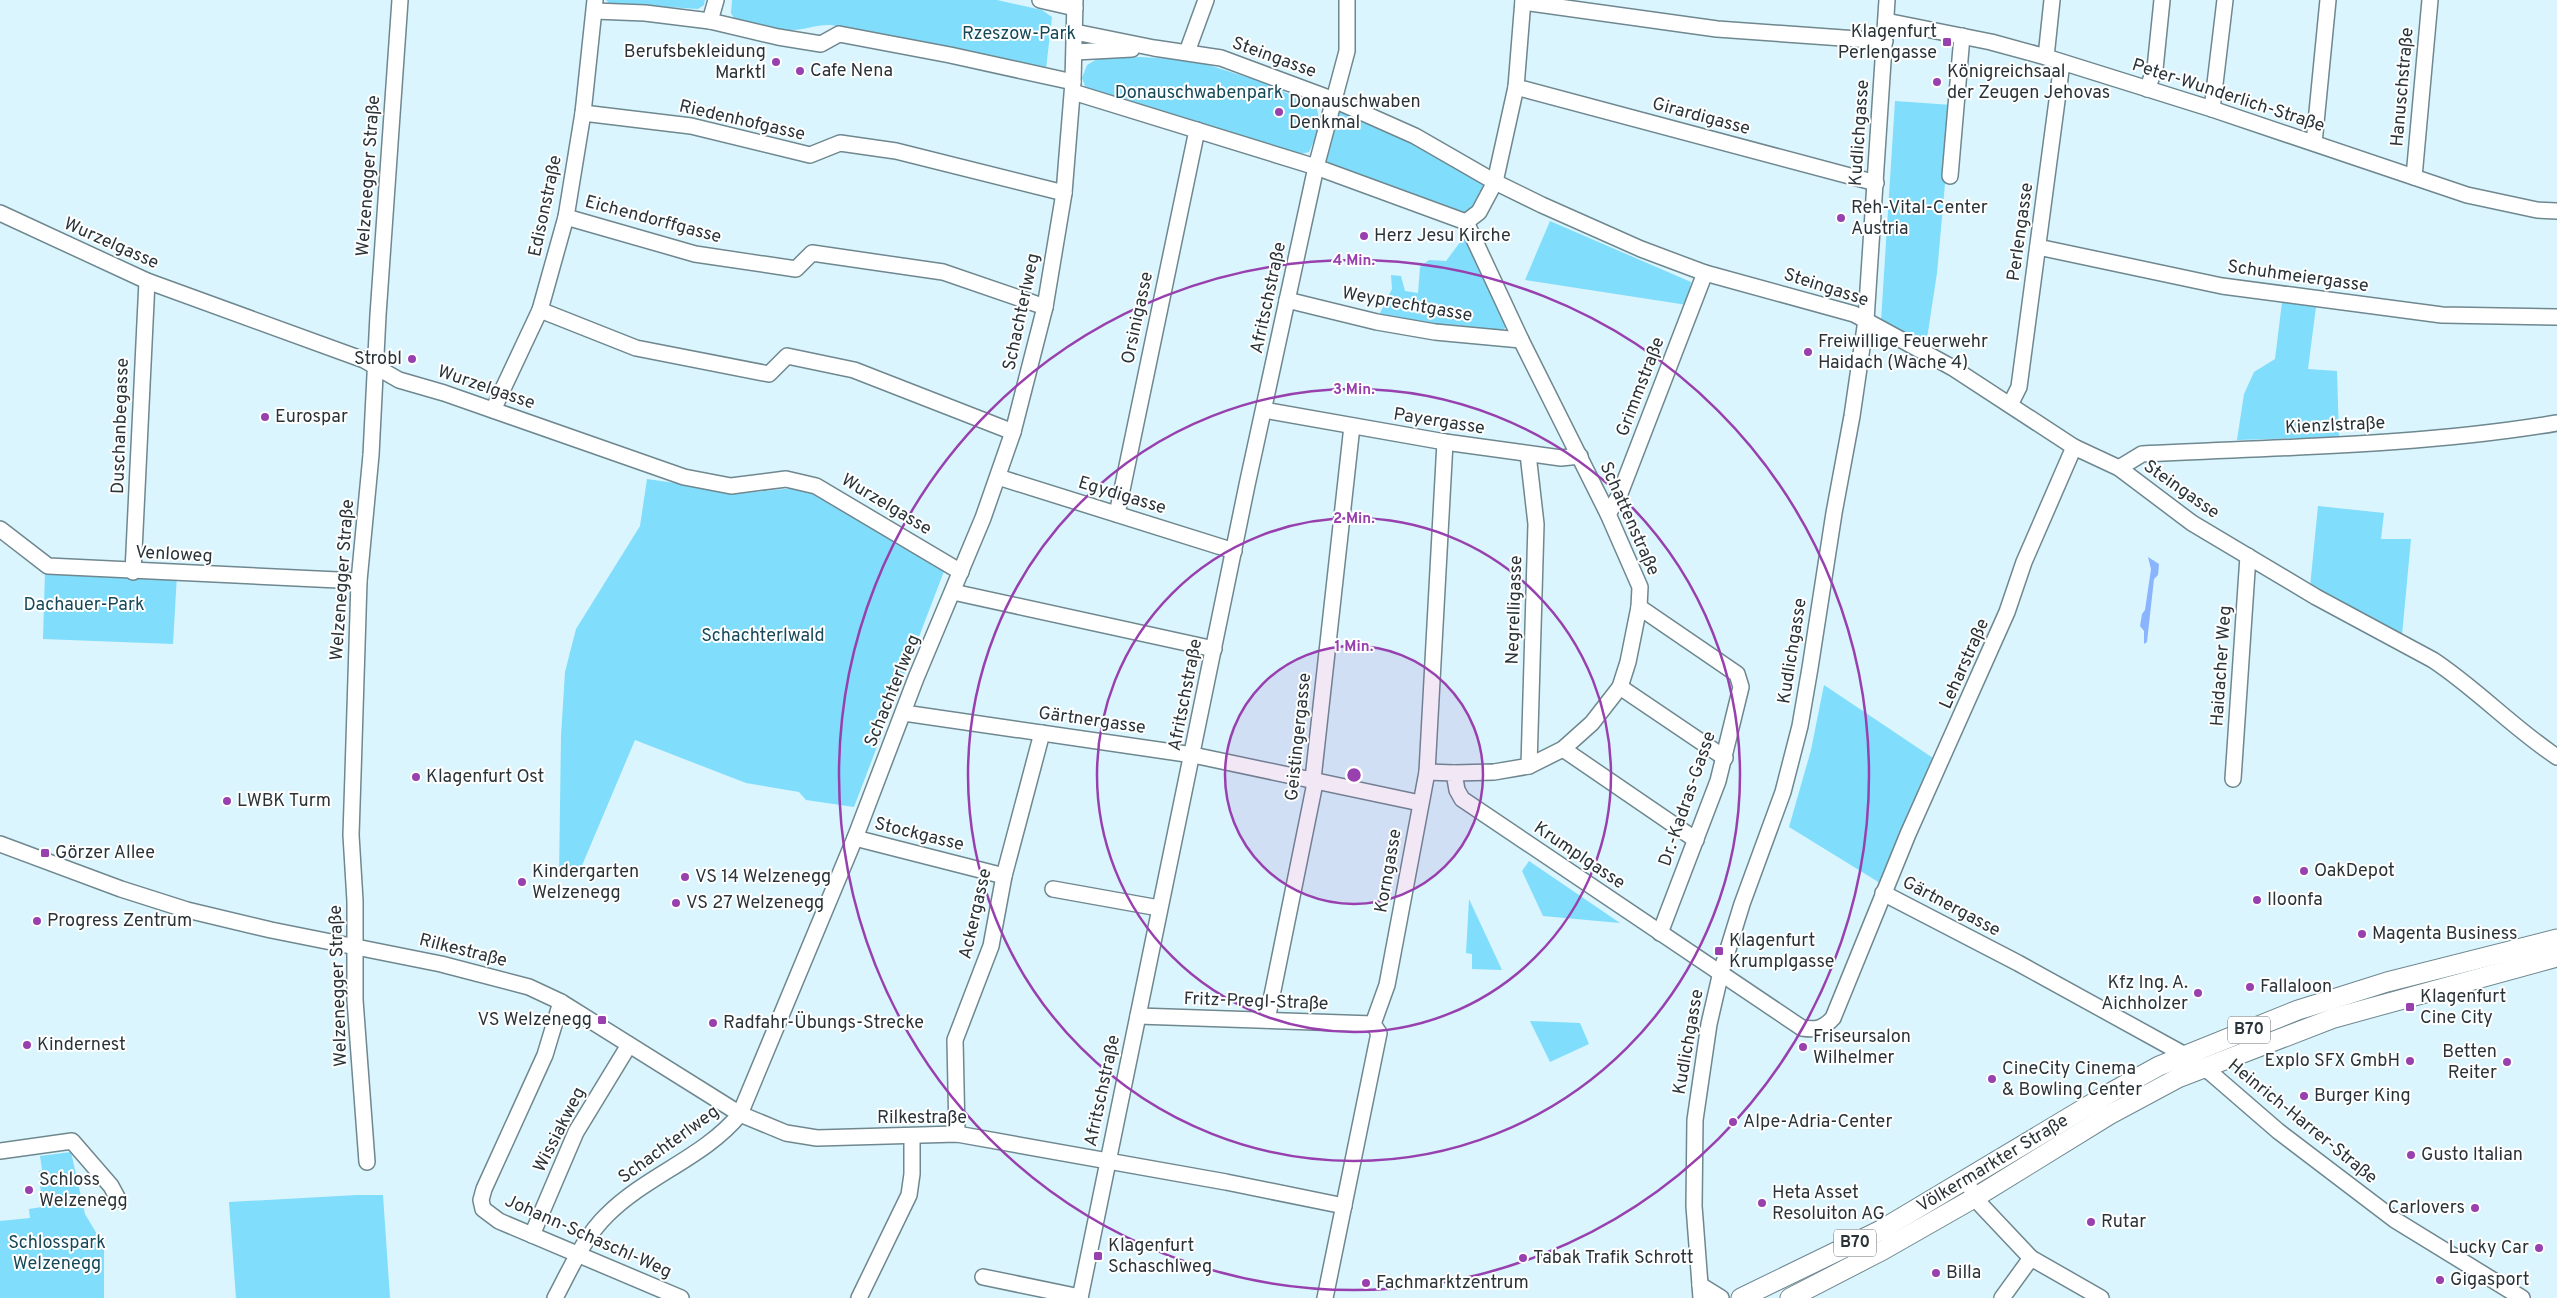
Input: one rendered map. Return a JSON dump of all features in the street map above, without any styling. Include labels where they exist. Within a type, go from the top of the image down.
[{"type":"main road","name":"Völkermarkter Straße","points":[[1741,1298],[1881,1230],[1966,1181],[2110,1093],[2185,1055],[2332,1009],[2392,1001],[2557,940]]},
{"type":"main road","name":"Völkermarkter Straße","points":[[1790,1298],[1883,1250],[1976,1197],[2116,1111],[2202,1067],[2332,1009],[2387,982],[2557,957]]},
{"type":"main road","points":[[2387,982],[2392,1001]]},
{"type":"street","name":"Welzenegger Straße","points":[[366,1162],[355,1000],[355,901],[351,835],[359,581],[371,455],[377,367],[378,315],[400,0]]},
{"type":"street","points":[[710,21],[716,0]]},
{"type":"street","points":[[1040,0],[1075,4]]},
{"type":"street","points":[[1188,52],[1206,0]]},
{"type":"street","name":"Afritschstraße","points":[[1080,1298],[1159,908],[1193,755],[1287,300],[1316,167],[1347,51],[1347,0]]},
{"type":"street","name":"Kudlichgasse","points":[[1698,1292],[1694,1206],[1695,1120],[1709,1024],[1721,972],[1742,904],[1783,792],[1800,726],[1834,514],[1852,416],[1866,320],[1887,0]]},
{"type":"street","points":[[2046,58],[2052,0]]},
{"type":"street","points":[[2147,89],[2155,69],[2162,0]]},
{"type":"street","points":[[2212,109],[2225,0]]},
{"type":"street","points":[[2314,143],[2328,0]]},
{"type":"street","name":"Hanuschstraße","points":[[2414,177],[2430,0]]},
{"type":"street","points":[[595,6],[710,21],[778,38],[820,44],[839,34],[950,55],[1073,87],[1197,130],[1316,167],[1466,222],[1479,212],[1495,182],[1516,87],[1523,1],[1708,28],[1885,41]]},
{"type":"street","name":"Schachterlweg","points":[[555,1298],[578,1254],[596,1228],[617,1206],[710,1142],[728,1128],[740,1114],[855,838],[998,477],[1013,432],[1046,307],[1064,193],[1073,87],[1075,4]]},
{"type":"street","name":"Edisonstraße","points":[[493,410],[540,310],[566,217],[583,113],[595,6]]},
{"type":"street","name":"Peter-Wunderlich-Straße","points":[[1886,21],[1962,36],[2046,58],[2212,109],[2476,197],[2537,210],[2557,211]]},
{"type":"street","name":"Steingasse","points":[[1075,32],[1154,48],[1221,58],[1334,100],[1414,136],[1495,182],[1596,230],[1706,273],[1814,302],[1866,320],[1953,368],[2074,447],[2119,468],[2192,523],[2316,597],[2395,638],[2446,669],[2514,727],[2557,757]]},
{"type":"street","points":[[1950,176],[1962,36]]},
{"type":"street","name":"Steingasse","points":[[1075,52],[1154,48]]},
{"type":"street","name":"Perlengasse","points":[[2010,405],[2019,387],[2062,63]]},
{"type":"street","name":"Girardigasse","points":[[1516,87],[1876,183]]},
{"type":"street","name":"Riedenhofgasse","points":[[583,113],[691,126],[810,156],[840,144],[896,151],[1064,193]]},
{"type":"street","name":"Orsinigasse","points":[[1117,514],[1197,130]]},
{"type":"street","name":"Wurzelgasse","points":[[0,213],[146,281],[364,360],[398,380],[493,410],[684,477],[731,486],[786,479],[816,486],[961,572]]},
{"type":"street","name":"Eichendorffgasse","points":[[566,217],[695,254],[713,257],[796,269],[812,253],[943,272],[1046,307]]},
{"type":"street","name":"Schattenstraße","points":[[1454,773],[1494,772],[1529,766],[1563,748],[1598,717],[1620,687],[1628,662],[1639,607],[1640,587],[1638,578],[1608,514],[1521,340],[1466,222]]},
{"type":"street","name":"Schuhmeiergasse","points":[[2038,247],[2222,286],[2280,294],[2442,315],[2557,316]]},
{"type":"street","name":"Grimmstraße","points":[[1608,514],[1619,496],[1706,273]]},
{"type":"street","name":"Duschanbegasse","points":[[133,572],[146,281]]},
{"type":"street","name":"Weyprechtgasse","points":[[1287,300],[1377,322],[1435,332],[1521,340]]},
{"type":"street","points":[[540,310],[636,348],[769,374],[787,356],[854,370],[1013,432]]},
{"type":"street","name":"Payergasse","points":[[1264,410],[1445,442],[1561,458],[1580,456]]},
{"type":"street","name":"Kienzlstraße","points":[[2119,468],[2142,454],[2408,440],[2507,431],[2557,423]]},
{"type":"street","name":"Geistingergasse","points":[[1267,1020],[1314,788],[1313,779],[1352,426]]},
{"type":"street","name":"Korngasse","points":[[1325,1298],[1379,1033],[1373,1024],[1387,985],[1427,772],[1445,442]]},
{"type":"street","name":"Leharstraße","points":[[1883,893],[2008,612],[2024,562],[2074,447]]},
{"type":"street","name":"Negrelligasse","points":[[1528,454],[1536,524],[1529,766]]},
{"type":"street","name":"Egydigasse","points":[[998,477],[1234,551]]},
{"type":"street","name":"Venloweg","points":[[0,529],[48,566],[133,572],[359,581]]},
{"type":"street","name":"Haidacher Weg","points":[[2233,778],[2248,556]]},
{"type":"street","points":[[953,592],[1214,650]]},
{"type":"street","name":"Dr.-Kadras-Gasse","points":[[1639,607],[1738,674],[1741,687],[1724,758],[1696,840],[1660,933]]},
{"type":"street","points":[[1620,687],[1724,758]]},
{"type":"street","name":"Gärtnergasse","points":[[904,714],[1193,755],[1420,803]]},
{"type":"street","name":"Ackergasse","points":[[957,1134],[955,1040],[991,946],[1004,876],[1042,733]]},
{"type":"street","points":[[1563,748],[1696,840]]},
{"type":"street","points":[[1427,772],[1454,773]]},
{"type":"street","name":"Krumplgasse","points":[[1454,773],[1457,790],[1462,799],[1721,972]]},
{"type":"street","name":"Stockgasse","points":[[855,838],[1004,876]]},
{"type":"street","name":"Rilkestraße","points":[[0,844],[121,889],[187,910],[271,930],[354,946],[498,978],[529,987],[561,1002],[740,1114],[768,1126],[802,1136],[844,1138],[957,1134],[1344,1206]]},
{"type":"street","points":[[1053,889],[1159,908]]},
{"type":"street","name":"Gärtnergasse","points":[[1721,972],[1802,1028],[1815,1030],[1826,1026],[1832,1018],[1883,893],[2018,963],[2185,1055]]},
{"type":"street","name":"Johann-Schaschl-Weg","points":[[561,1002],[545,1055],[489,1178],[481,1200],[483,1210],[499,1221],[681,1298]]},
{"type":"street","name":"Fritz-Pregl-Straße","points":[[1138,1016],[1373,1024]]},
{"type":"street","name":"Wissiakweg","points":[[532,1235],[576,1132],[629,1045]]},
{"type":"street","name":"Heinrich-Harrer-Straße","points":[[2185,1055],[2278,1131],[2395,1220],[2522,1298]]},
{"type":"street","points":[[859,1298],[909,1195],[912,1174],[912,1136]]},
{"type":"street","points":[[0,1151],[72,1141],[111,1186],[118,1199]]},
{"type":"street","points":[[1966,1181],[1976,1197],[2031,1258],[2102,1298]]},
{"type":"street","points":[[2002,1298],[2031,1258]]},
{"type":"street","points":[[983,1277],[1080,1298]]},
{"type":"street","points":[[1698,1292],[1721,1298]]},
{"type":"green space","points":[[606,0],[705,0],[704,5],[698,9],[609,3]]},
{"type":"green space","name":"Rzeszow-Park","points":[[732,0],[997,0],[1042,10],[1052,17],[1046,69],[833,25],[789,30],[735,20],[731,13]]},
{"type":"green space","name":"Donauschwabenpark","points":[[1140,57],[1193,60],[1259,81],[1316,106],[1318,112],[1317,129],[1309,152],[1301,154],[1086,89],[1082,78],[1087,65],[1099,58]]},
{"type":"green space","points":[[1895,101],[1952,105],[1937,273],[1926,345],[1881,321]]},
{"type":"green space","points":[[1338,109],[1396,133],[1485,182],[1475,207],[1466,212],[1454,213],[1324,163]]},
{"type":"green space","points":[[1550,221],[1691,282],[1687,305],[1525,280]]},
{"type":"green space","points":[[1464,237],[1506,326],[1500,336],[1378,317],[1392,289],[1391,275],[1401,276],[1405,291],[1418,293],[1420,267],[1429,260],[1446,261]]},
{"type":"green space","points":[[2282,302],[2316,307],[2308,369],[2337,371],[2339,437],[2237,440],[2244,394],[2254,372],[2275,359]]},
{"type":"green space","name":"Schachterlwald","points":[[647,479],[745,493],[794,488],[833,501],[946,566],[854,807],[806,800],[799,792],[746,783],[635,740],[578,875],[559,877],[561,736],[565,672],[576,629],[640,526]]},
{"type":"green space","points":[[2318,506],[2384,513],[2381,539],[2411,539],[2402,635],[2310,587]]},
{"type":"green space","name":"Dachauer-Park","points":[[45,572],[177,574],[173,644],[43,639]]},
{"type":"green space","points":[[1824,685],[1936,760],[1880,883],[1789,827],[1811,750]]},
{"type":"green space","points":[[1529,861],[1620,923],[1543,916],[1522,871]]},
{"type":"green space","points":[[1469,899],[1502,970],[1472,969],[1472,954],[1466,953]]},
{"type":"green space","points":[[1530,1021],[1580,1023],[1589,1044],[1550,1062]]},
{"type":"green space","name":"Schlosspark Welzenegg","points":[[71,1152],[85,1214],[104,1246],[104,1298],[0,1298],[0,1221],[30,1218],[29,1209],[42,1207],[39,1171],[42,1170],[40,1156]]},
{"type":"green space","points":[[383,1195],[390,1298],[236,1298],[229,1202]]},
{"type":"shaded area","points":[[2148,557],[2159,564],[2158,575],[2154,579],[2147,642],[2144,644],[2144,631],[2140,626],[2142,614],[2145,610],[2151,569]]},
{"type":"place","name":"Klagenfurt Perlengasse","points":[[1947,42]]},
{"type":"place","name":"Berufsbekleidung Marktl","points":[[776,62]]},
{"type":"place","name":"Cafe Nena","points":[[800,71]]},
{"type":"place","name":"Königreichsaal der Zeugen Jehovas","points":[[1937,82]]},
{"type":"place","name":"Donauschwaben Denkmal","points":[[1279,112]]},
{"type":"place","name":"Reh-Vital-Center Austria","points":[[1841,218]]},
{"type":"place","name":"Herz Jesu Kirche","points":[[1364,236]]},
{"type":"place","name":"Freiwillige Feuerwehr Haidach (Wache 4)","points":[[1808,352]]},
{"type":"place","name":"Strobl","points":[[412,359]]},
{"type":"place","name":"Eurospar","points":[[265,417]]},
{"type":"place","name":"Klagenfurt Ost","points":[[416,777]]},
{"type":"place","name":"LWBK Turm","points":[[227,801]]},
{"type":"place","name":"Görzer Allee","points":[[45,853]]},
{"type":"place","name":"OakDepot","points":[[2304,871]]},
{"type":"place","name":"VS 14 Welzenegg","points":[[685,877]]},
{"type":"place","name":"Kindergarten Welzenegg","points":[[522,882]]},
{"type":"place","name":"Iloonfa","points":[[2257,900]]},
{"type":"place","name":"VS 27 Welzenegg","points":[[676,903]]},
{"type":"place","name":"Progress Zentrum","points":[[37,921]]},
{"type":"place","name":"Magenta Business","points":[[2362,934]]},
{"type":"place","name":"Klagenfurt Krumplgasse","points":[[1719,951]]},
{"type":"place","name":"Fallaloon","points":[[2250,987]]},
{"type":"place","name":"Kfz Ing. A. Aichholzer","points":[[2198,993]]},
{"type":"place","name":"Klagenfurt Cine City","points":[[2410,1007]]},
{"type":"place","name":"VS Welzenegg","points":[[602,1020]]},
{"type":"place","name":"Radfahr-Übungs-Strecke","points":[[713,1023]]},
{"type":"place","name":"Kindernest","points":[[27,1045]]},
{"type":"place","name":"Friseursalon Wilhelmer","points":[[1803,1047]]},
{"type":"place","name":"Explo SFX GmbH","points":[[2410,1061]]},
{"type":"place","name":"Betten Reiter","points":[[2507,1062]]},
{"type":"place","name":"CineCity Cinema & Bowling Center","points":[[1992,1079]]},
{"type":"place","name":"Burger King","points":[[2304,1096]]},
{"type":"place","name":"Alpe-Adria-Center","points":[[1733,1122]]},
{"type":"place","name":"Gusto Italian","points":[[2411,1155]]},
{"type":"place","name":"Schloss Welzenegg","points":[[29,1190]]},
{"type":"place","name":"Heta Asset Resoluiton AG","points":[[1762,1203]]},
{"type":"place","name":"Carlovers","points":[[2475,1208]]},
{"type":"place","name":"Rutar","points":[[2091,1222]]},
{"type":"place","name":"Lucky Car","points":[[2539,1248]]},
{"type":"place","name":"Klagenfurt Schaschlweg","points":[[1098,1256]]},
{"type":"place","name":"Tabak Trafik Schrott","points":[[1523,1258]]},
{"type":"place","name":"Billa","points":[[1936,1273]]},
{"type":"place","name":"Gigasport","points":[[2440,1280]]},
{"type":"place","name":"Fachmarktzentrum","points":[[1366,1283]]}]
